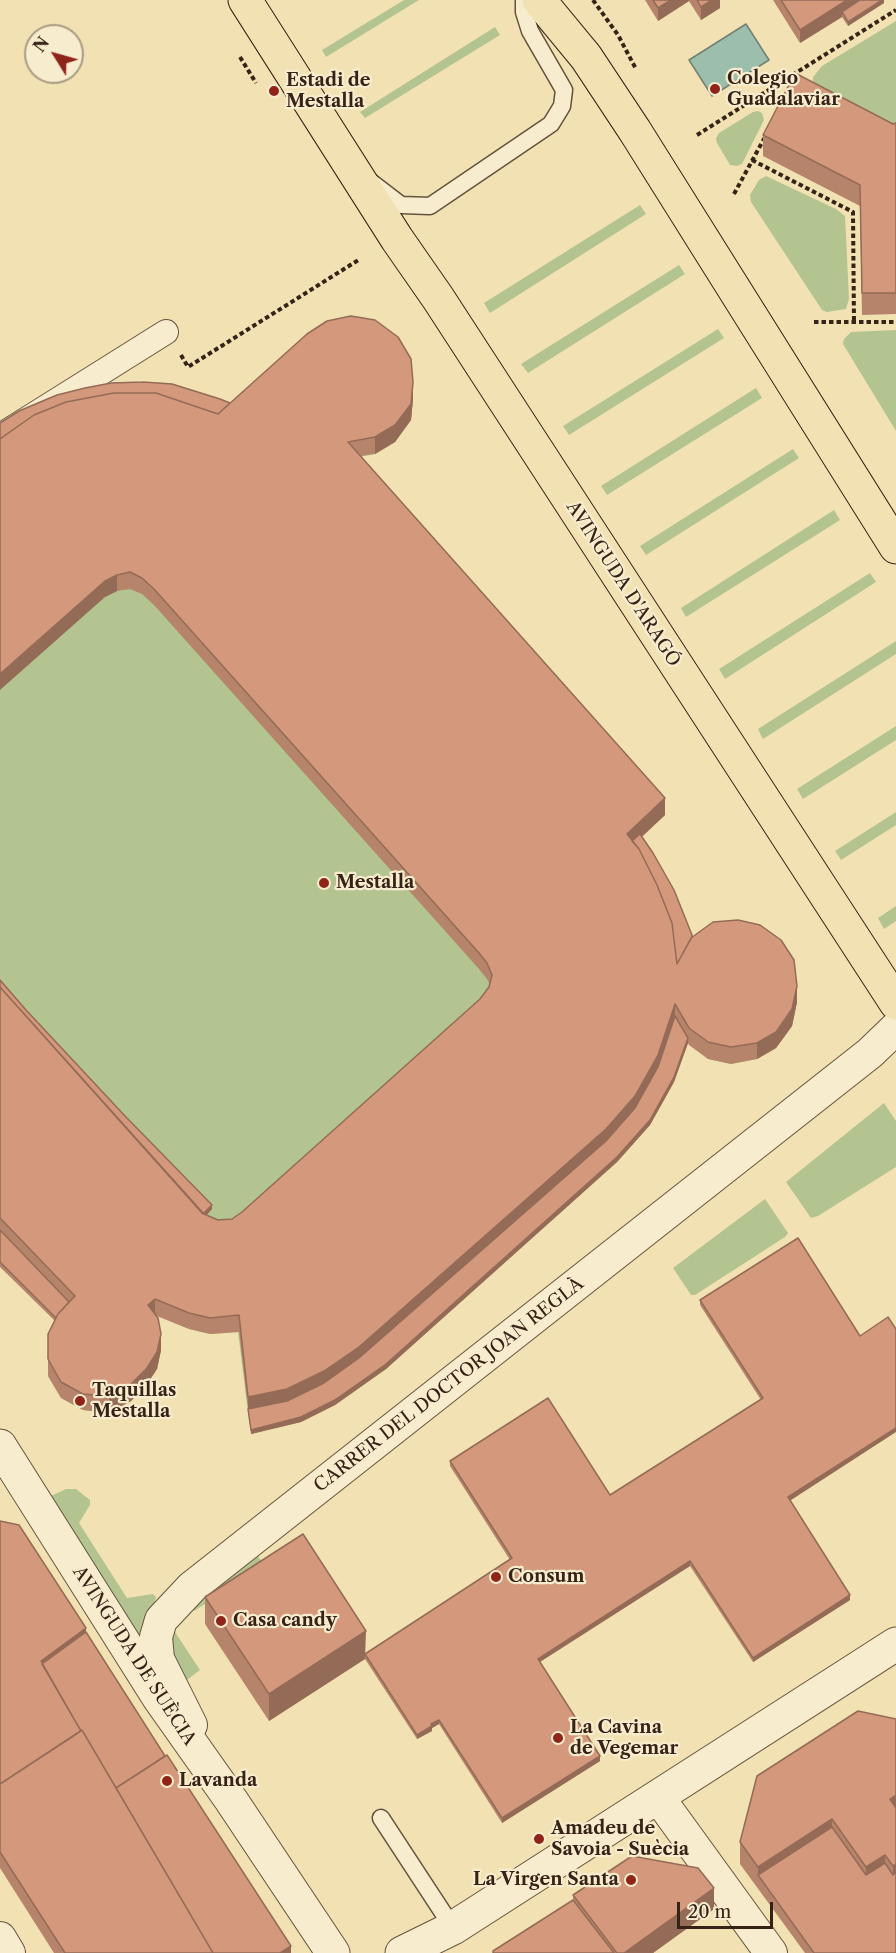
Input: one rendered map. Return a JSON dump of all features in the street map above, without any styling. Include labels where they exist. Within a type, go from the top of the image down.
[{"type":"main road","name":"AVINGUDA D'ARAGÓ","points":[[245,0],[397,239],[896,1003]]},
{"type":"main road","points":[[539,0],[586,57],[896,546]]},
{"type":"street","points":[[0,436],[166,332]]},
{"type":"street","name":"CARRER DEL DOCTOR JOAN REGLÀ","points":[[231,1800],[158,1659],[156,1637],[166,1615],[192,1587],[861,1060],[896,1029]]},
{"type":"street","name":"AVINGUDA DE SUÈCIA","points":[[0,1446],[159,1698],[231,1800],[333,1953]]},
{"type":"street","points":[[402,1953],[453,1928],[894,1650]]},
{"type":"street","points":[[658,1797],[771,1953]]},
{"type":"street","points":[[0,1938],[9,1953]]},
{"type":"lane","name":"AVINGUDA D'ARAGÓ","points":[[349,165],[401,205],[430,207],[551,124],[562,106],[564,90],[530,31],[524,12],[524,0]]},
{"type":"lane","points":[[381,1818],[453,1928]]},
{"type":"path","points":[[697,135],[896,10]]},
{"type":"path","points":[[796,78],[801,69]]},
{"type":"path","points":[[734,194],[769,129]]},
{"type":"path","points":[[752,160],[853,212],[854,322]]},
{"type":"path","points":[[166,332],[188,367],[360,259]]},
{"type":"path","points":[[814,322],[896,322]]},
{"type":"green space","points":[[404,0],[419,0],[326,57],[322,50]]},
{"type":"green space","points":[[896,21],[896,127],[813,83],[813,77],[822,66]]},
{"type":"green space","points":[[495,27],[500,35],[365,118],[360,112]]},
{"type":"green space","points":[[758,111],[762,113],[764,120],[742,164],[730,165],[716,138],[719,133]]},
{"type":"green space","points":[[766,176],[836,209],[845,216],[849,299],[846,309],[827,312],[822,310],[751,202],[750,195],[759,180]]},
{"type":"green space","points":[[640,205],[646,214],[490,313],[484,303]]},
{"type":"green space","points":[[679,265],[685,274],[528,373],[521,364]]},
{"type":"green space","points":[[718,329],[724,338],[569,435],[563,426]]},
{"type":"green space","points":[[896,330],[896,431],[843,344],[844,339],[851,332]]},
{"type":"green space","points":[[756,388],[762,398],[607,495],[601,486]]},
{"type":"green space","name":"Mestalla","points":[[413,399],[411,420],[395,442],[375,454],[349,459],[665,815],[627,850],[672,939],[794,977],[797,1002],[792,1026],[776,1048],[757,1059],[731,1064],[708,1059],[675,1021],[287,1405],[248,1413],[238,1332],[210,1334],[189,1329],[155,1315],[161,1350],[157,1369],[147,1384],[131,1401],[109,1413],[83,1410],[61,1398],[48,1376],[48,1350],[75,1312],[0,1236],[0,456]]},
{"type":"green space","points":[[793,449],[799,458],[646,555],[640,546]]},
{"type":"green space","points":[[834,510],[840,520],[686,617],[681,608]]},
{"type":"green space","points":[[870,573],[876,582],[725,679],[719,669]]},
{"type":"green space","points":[[896,641],[896,654],[763,739],[758,729]]},
{"type":"green space","points":[[896,726],[896,740],[803,799],[797,789]]},
{"type":"green space","points":[[896,812],[896,825],[841,860],[835,851]]},
{"type":"green space","points":[[896,906],[896,921],[884,929],[878,918]]},
{"type":"green space","points":[[884,1103],[896,1121],[896,1167],[818,1216],[811,1218],[786,1182]]},
{"type":"green space","points":[[765,1199],[788,1233],[785,1237],[695,1295],[691,1295],[673,1268]]},
{"type":"green space","points":[[66,1489],[76,1489],[90,1500],[90,1505],[79,1523],[127,1598],[153,1594],[156,1597],[145,1648],[42,1500]]},
{"type":"green space","points":[[258,1556],[265,1566],[194,1611],[190,1606]]},
{"type":"green space","points":[[173,1629],[200,1670],[183,1683],[170,1648]]},
{"type":"shaded area","points":[[746,24],[769,60],[712,96],[689,60]]},
{"type":"building","points":[[653,0],[671,0],[658,8]]},
{"type":"building","points":[[697,0],[712,0],[701,7]]},
{"type":"building","points":[[781,0],[847,0],[800,30]]},
{"type":"building","points":[[860,0],[882,0],[848,22],[842,12]]},
{"type":"building","points":[[795,73],[893,124],[896,123],[896,293],[862,293],[860,185],[763,135]]},
{"type":"building","name":"Mestalla","points":[[351,316],[375,320],[398,337],[411,359],[413,382],[411,404],[395,425],[375,437],[348,442],[665,798],[627,834],[639,849],[672,923],[677,964],[691,938],[713,922],[738,920],[760,925],[781,940],[794,960],[797,986],[792,1009],[776,1032],[757,1043],[731,1047],[708,1042],[689,1028],[675,1004],[658,1055],[635,1096],[606,1129],[359,1347],[324,1371],[287,1389],[248,1397],[239,1315],[210,1318],[189,1313],[155,1299],[148,1305],[158,1318],[161,1334],[157,1352],[147,1368],[131,1384],[109,1396],[83,1394],[61,1382],[48,1359],[48,1334],[58,1314],[75,1296],[0,1218],[0,987],[204,1214],[218,1220],[232,1219],[242,1212],[480,999],[489,987],[492,975],[487,963],[479,953],[142,578],[130,572],[105,581],[0,674],[0,439],[34,415],[66,402],[114,393],[156,393],[218,414],[307,334],[327,321]]},
{"type":"building","points":[[111,383],[172,384],[230,403],[218,414],[156,393],[114,393],[66,402],[34,415],[0,439],[0,423],[19,411],[57,395]]},
{"type":"building","points":[[640,834],[674,890],[692,935],[677,964],[672,923],[657,885],[639,849],[632,841]]},
{"type":"building","points":[[0,980],[125,1116],[212,1205],[203,1214],[0,987]]},
{"type":"building","points":[[675,1016],[688,1038],[674,1077],[650,1120],[617,1157],[386,1364],[335,1400],[301,1417],[251,1430],[248,1409],[287,1401],[324,1383],[359,1358],[606,1141],[635,1108],[658,1067]]},
{"type":"building","points":[[0,1230],[69,1302],[56,1318],[0,1262]]},
{"type":"building","points":[[798,1238],[860,1336],[888,1317],[896,1329],[896,1428],[788,1497],[850,1595],[753,1658],[690,1561],[538,1659],[600,1756],[502,1818],[439,1720],[417,1735],[365,1654],[512,1558],[450,1461],[548,1398],[610,1495],[763,1398],[700,1300]]},
{"type":"building","points":[[0,1521],[19,1525],[86,1628],[41,1661],[81,1731],[0,1784]]},
{"type":"building","points":[[303,1534],[366,1631],[269,1694],[205,1597]]},
{"type":"building","points":[[86,1632],[165,1756],[116,1788],[42,1664]]},
{"type":"building","points":[[858,1711],[896,1719],[896,1795],[890,1799],[896,1808],[896,1864],[893,1866],[885,1855],[866,1867],[832,1819],[758,1867],[740,1842],[757,1776]]},
{"type":"building","points":[[82,1730],[213,1953],[65,1953],[0,1852],[0,1784]]},
{"type":"building","points":[[167,1755],[291,1946],[280,1953],[213,1953],[116,1788]]},
{"type":"building","points":[[832,1827],[866,1875],[885,1863],[893,1875],[896,1872],[896,1953],[814,1953],[758,1875]]},
{"type":"building","points":[[632,1856],[698,1868],[714,1888],[624,1953],[617,1953],[573,1895]]},
{"type":"building","points":[[573,1900],[614,1953],[493,1953],[493,1951]]},
{"type":"place","name":"Colegio Guadalaviar","points":[[715,89]]},
{"type":"place","name":"Estadi de Mestalla","points":[[274,91]]},
{"type":"place","name":"Mestalla","points":[[324,883]]},
{"type":"place","name":"Taquillas Mestalla","points":[[80,1401]]},
{"type":"place","name":"Consum","points":[[496,1577]]},
{"type":"place","name":"Casa candy","points":[[221,1621]]},
{"type":"place","name":"La Cavina de Vegemar","points":[[558,1738]]},
{"type":"place","name":"Lavanda","points":[[167,1781]]},
{"type":"place","name":"Amadeu de Savoia - Suècia","points":[[539,1839]]},
{"type":"place","name":"La Virgen Santa","points":[[631,1880]]}]
